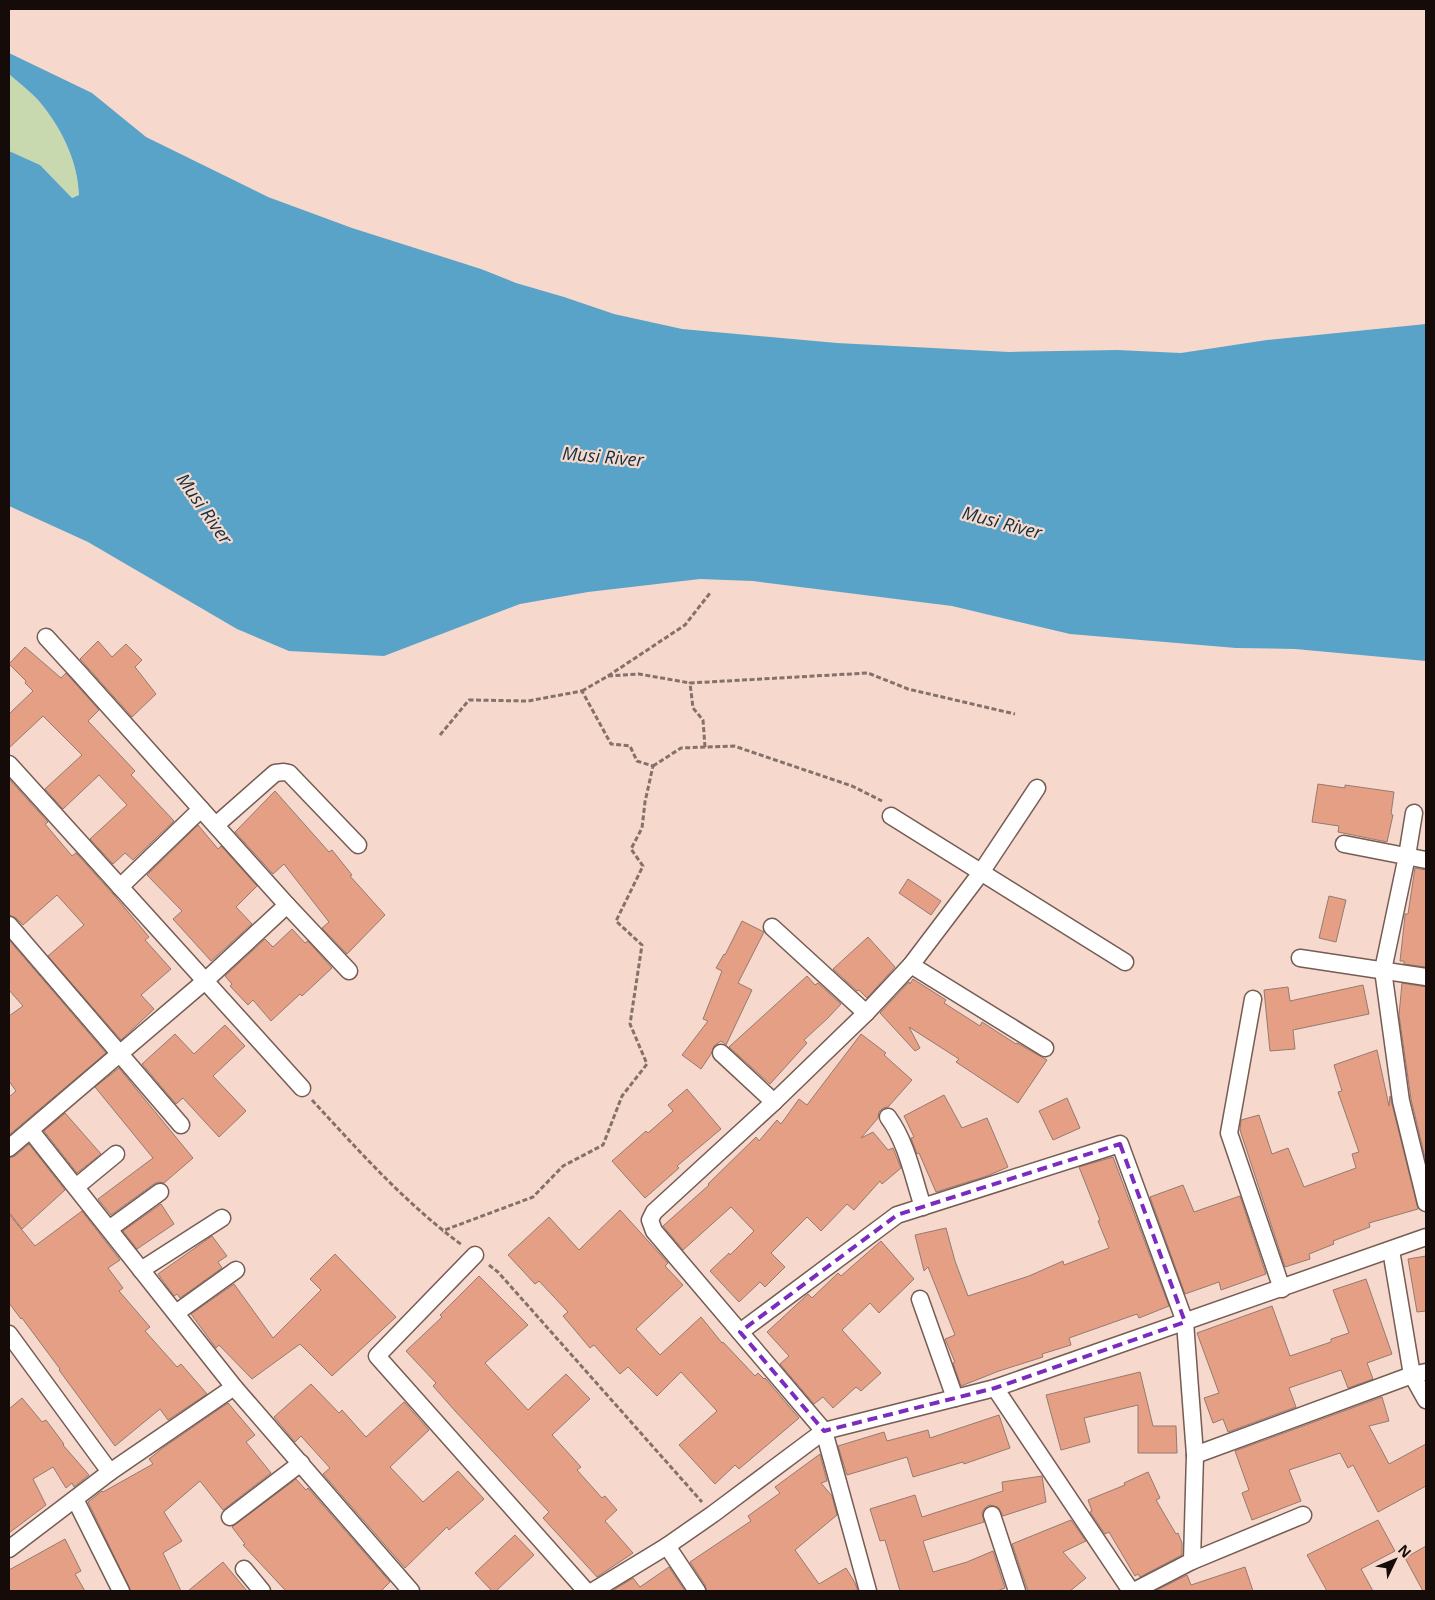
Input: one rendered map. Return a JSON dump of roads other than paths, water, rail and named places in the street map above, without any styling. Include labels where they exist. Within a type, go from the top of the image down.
[{"type":"street","points":[[46,637],[287,905],[349,971]]},
{"type":"street","points":[[9,764],[302,1088]]},
{"type":"street","points":[[216,825],[276,773],[284,772],[289,774],[358,845]]},
{"type":"street","points":[[868,1591],[824,1431],[654,1232],[650,1220],[654,1212],[774,1102],[866,1013],[911,965],[980,874],[1037,788]]},
{"type":"street","points":[[120,887],[201,809]]},
{"type":"street","points":[[887,809],[980,874],[1125,962]]},
{"type":"street","points":[[1414,813],[1383,970],[1401,1101],[1426,1203]]},
{"type":"street","points":[[1344,844],[1426,860]]},
{"type":"street","points":[[9,1148],[205,981],[287,905]]},
{"type":"street","points":[[10,927],[181,1125]]},
{"type":"street","points":[[772,927],[866,1013]]},
{"type":"street","points":[[1300,958],[1426,977]]},
{"type":"street","points":[[911,965],[1045,1048]]},
{"type":"street","points":[[1253,999],[1229,1134],[1282,1288]]},
{"type":"street","points":[[721,1053],[774,1102]]},
{"type":"street","points":[[888,1116],[905,1148],[924,1207]]},
{"type":"street","points":[[31,1131],[234,1387],[411,1591]]},
{"type":"street","points":[[740,1332],[897,1216],[1120,1144],[1185,1322],[1195,1455],[1192,1561]]},
{"type":"street","points":[[76,1187],[116,1154]]},
{"type":"street","points":[[109,1229],[160,1192]]},
{"type":"street","points":[[141,1270],[222,1218]]},
{"type":"street","points":[[593,1591],[668,1546],[824,1431],[994,1388],[1426,1237]]},
{"type":"street","points":[[1390,1250],[1426,1400]]},
{"type":"street","points":[[475,1255],[377,1356],[586,1591]]},
{"type":"street","points":[[176,1313],[236,1270]]},
{"type":"street","points":[[920,1299],[955,1398]]},
{"type":"street","points":[[9,1334],[110,1472]]},
{"type":"street","points":[[1195,1455],[1419,1374]]},
{"type":"street","points":[[9,1549],[110,1472],[234,1387]]},
{"type":"street","points":[[994,1388],[1130,1591]]},
{"type":"street","points":[[230,1517],[301,1463]]},
{"type":"street","points":[[75,1499],[121,1591]]},
{"type":"street","points":[[992,1515],[1017,1591]]},
{"type":"street","points":[[1134,1591],[1192,1561],[1303,1516]]},
{"type":"street","points":[[668,1546],[697,1591]]},
{"type":"street","points":[[244,1569],[262,1591]]},
{"type":"water","name":"Musi River","points":[[9,53],[92,93],[146,137],[268,197],[352,228],[481,269],[516,283],[614,314],[682,329],[837,343],[1009,352],[1117,350],[1181,353],[1267,340],[1426,324],[1426,661],[1295,649],[1236,648],[1070,634],[952,606],[753,581],[700,579],[588,592],[520,604],[384,656],[289,651],[237,629],[88,542],[9,506],[9,151],[40,165],[72,198],[79,195],[76,171],[63,137],[39,102],[9,74]]}]
